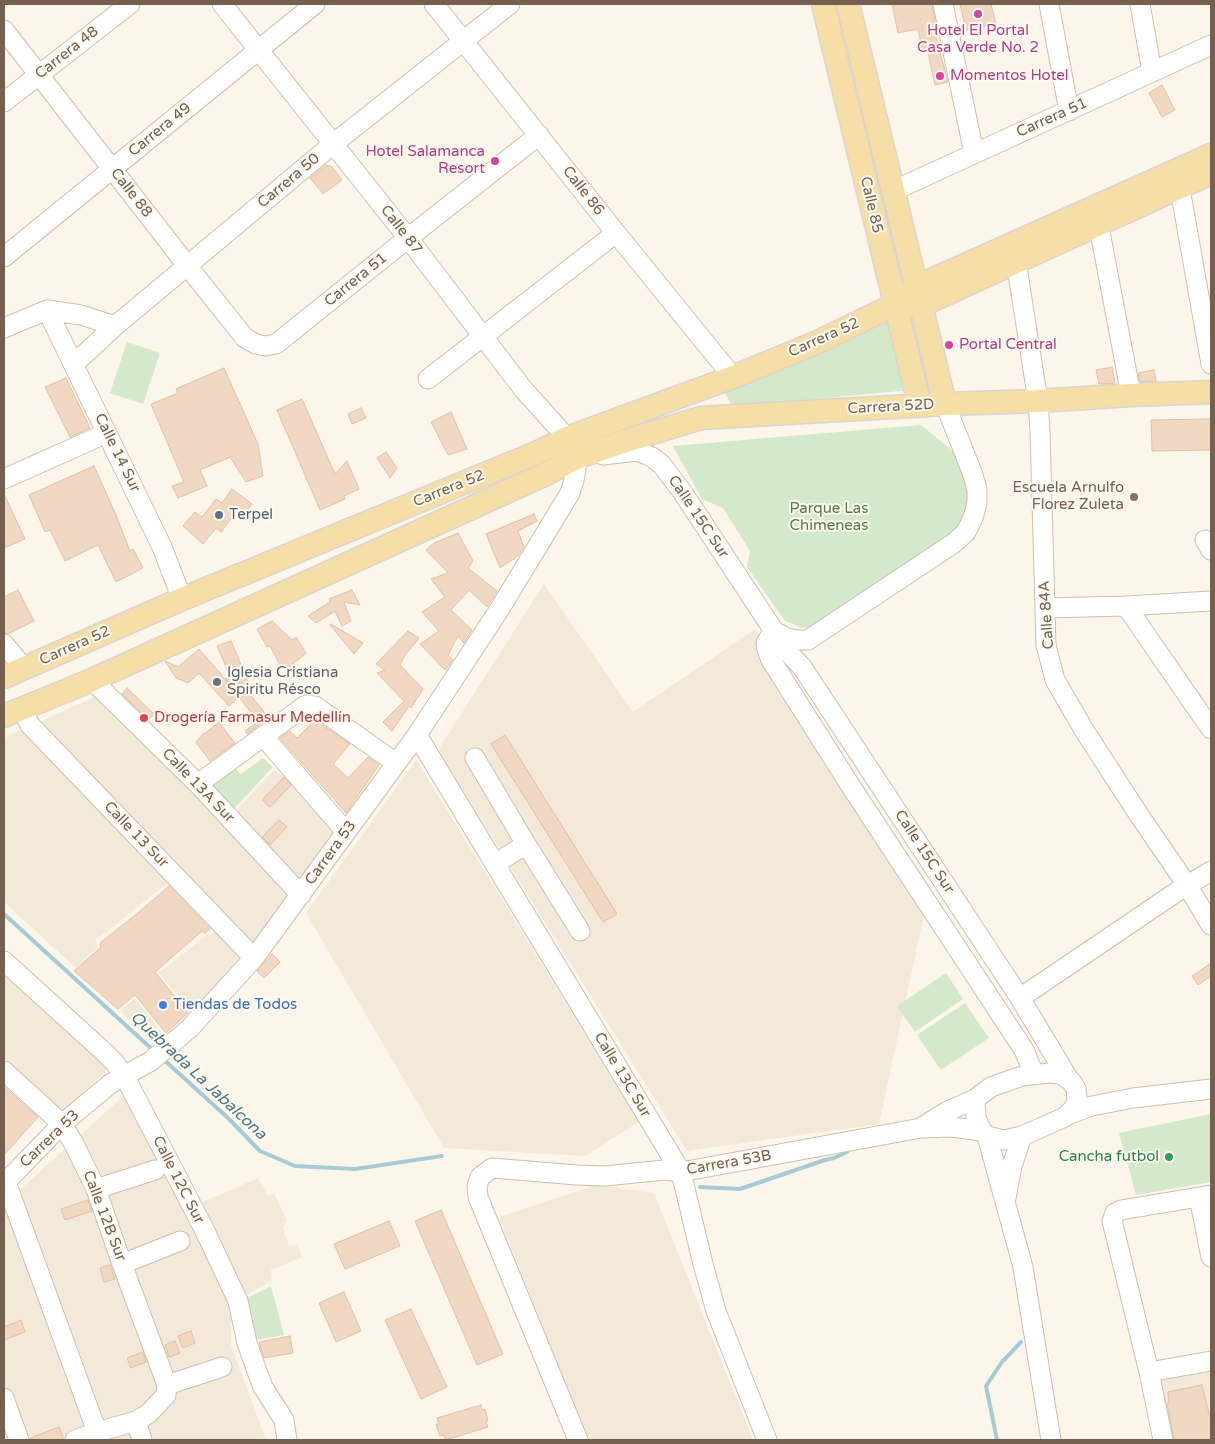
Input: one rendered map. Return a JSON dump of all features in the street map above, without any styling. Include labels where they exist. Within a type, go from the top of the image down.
[{"type":"main road","name":"Calle 85","points":[[823,4],[918,399],[918,406]]},
{"type":"main road","name":"Calle 85","points":[[848,4],[945,404]]},
{"type":"main road","name":"Carrera 52","points":[[918,296],[1211,155]]},
{"type":"main road","name":"Carrera 52","points":[[14,673],[182,599],[536,453],[567,438],[733,378],[820,342],[894,305],[1016,261],[1211,173]]},
{"type":"main road","name":"Carrera 52D","points":[[578,457],[701,418],[945,404],[1211,392]]},
{"type":"main road","name":"Carrera 52","points":[[13,712],[92,680],[548,473],[578,457]]},
{"type":"street","name":"Carrera 48","points":[[4,102],[130,4]]},
{"type":"street","name":"Calle 87","points":[[222,4],[408,238],[523,389],[567,438],[578,457]]},
{"type":"street","name":"Carrera 49","points":[[4,257],[316,4]]},
{"type":"street","name":"Calle 86","points":[[434,4],[733,378]]},
{"type":"street","name":"Carrera 50","points":[[74,364],[115,326],[333,144],[510,4]]},
{"type":"street","points":[[943,4],[974,153]]},
{"type":"street","points":[[1049,4],[1069,111]]},
{"type":"street","points":[[1140,4],[1152,72]]},
{"type":"street","name":"Calle 88","points":[[4,30],[245,338],[265,346]]},
{"type":"street","name":"Carrera 51","points":[[893,191],[1211,45]]},
{"type":"street","name":"Carrera 51","points":[[265,346],[276,344],[539,135]]},
{"type":"street","points":[[1178,188],[1182,200],[1211,364]]},
{"type":"street","points":[[1096,226],[1101,237],[1130,395]]},
{"type":"street","points":[[428,379],[616,233]]},
{"type":"street","name":"Calle 84A","points":[[1016,261],[1038,401],[1046,645],[1055,680],[1084,730],[1187,885],[1211,925]]},
{"type":"street","points":[[4,328],[47,310],[81,315],[115,326]]},
{"type":"street","name":"Calle 14 Sur","points":[[47,310],[162,547],[182,599]]},
{"type":"street","points":[[802,667],[802,648],[808,640],[948,547],[966,532],[973,518],[977,503],[977,489],[945,404]]},
{"type":"street","points":[[4,479],[107,433]]},
{"type":"street","name":"Calle 15C Sur","points":[[578,457],[637,451],[652,457],[662,465],[683,493],[770,637],[784,648],[802,667],[1020,998],[1070,1079]]},
{"type":"street","name":"Carrera 53","points":[[5,1183],[62,1124],[110,1084],[157,1056],[190,1028],[254,958],[417,735],[499,610],[570,493],[578,457]]},
{"type":"street","points":[[1045,608],[1211,601]]},
{"type":"street","points":[[1126,606],[1211,729]]},
{"type":"street","points":[[770,637],[808,640]]},
{"type":"street","name":"Calle 15C Sur","points":[[770,637],[767,650],[771,660],[850,785],[1024,1050],[1034,1074]]},
{"type":"street","points":[[4,644],[14,673]]},
{"type":"street","name":"Calle 13A Sur","points":[[92,680],[198,784],[301,895]]},
{"type":"street","points":[[198,784],[306,705],[315,706],[396,763]]},
{"type":"street","name":"Calle 13 Sur","points":[[13,712],[30,725],[254,958]]},
{"type":"street","name":"Calle 13C Sur","points":[[417,735],[681,1172],[716,1311],[767,1440]]},
{"type":"street","points":[[263,736],[346,832]]},
{"type":"street","points":[[475,758],[580,931]]},
{"type":"street","points":[[495,864],[526,844]]},
{"type":"street","points":[[1020,998],[1187,885],[1211,871]]},
{"type":"street","name":"Calle 12C Sur","points":[[4,961],[104,1052],[124,1075],[204,1229],[238,1301],[247,1343],[263,1387],[284,1420],[287,1440]]},
{"type":"street","name":"Calle 12B Sur","points":[[4,1071],[62,1124],[74,1142],[96,1188],[167,1385]]},
{"type":"street","name":"Carrera 53B","points":[[921,1128],[946,1112],[975,1099],[986,1090],[1022,1076],[1050,1072],[1070,1079]]},
{"type":"street","points":[[1070,1079],[1090,1092],[1133,1098],[1211,1089]]},
{"type":"street","points":[[1070,1079],[1076,1089],[1077,1098],[1075,1107],[1070,1114]]},
{"type":"street","name":"Carrera 53B","points":[[578,1440],[478,1197],[477,1186],[480,1177],[492,1168],[605,1176],[664,1170],[681,1172],[921,1128],[951,1127],[1004,1140],[1022,1136],[1092,1106],[1133,1098]]},
{"type":"street","points":[[975,1099],[976,1118],[984,1134],[1023,1267],[1051,1440]]},
{"type":"street","points":[[1005,1204],[1012,1166],[1022,1136]]},
{"type":"street","points":[[96,1188],[155,1170]]},
{"type":"street","points":[[5,1183],[97,1432]]},
{"type":"street","points":[[1163,1440],[1149,1372],[1112,1222],[1115,1213],[1121,1210],[1205,1196],[1211,1257]]},
{"type":"street","points":[[122,1264],[180,1241]]},
{"type":"street","points":[[1149,1372],[1211,1361]]},
{"type":"street","points":[[75,1440],[136,1421],[148,1414],[166,1395],[167,1385],[222,1367]]},
{"type":"street","points":[[4,1398],[19,1440]]},
{"type":"street","points":[[136,1421],[142,1440]]},
{"type":"shaded area","points":[[544,584],[633,712],[755,629],[930,887],[879,1124],[687,1151],[438,750]]},
{"type":"shaded area","points":[[101,694],[294,895],[253,948],[35,724]]},
{"type":"shaded area","points":[[27,727],[169,882],[96,940],[98,947],[76,968],[4,902],[4,738]]},
{"type":"shaded area","points":[[416,760],[639,1122],[585,1156],[444,1148],[306,913]]},
{"type":"shaded area","points":[[275,769],[339,831],[301,885],[232,815]]},
{"type":"shaded area","points":[[219,928],[247,959],[192,1012],[159,973],[208,934],[209,936]]},
{"type":"shaded area","points":[[4,973],[109,1067],[60,1117],[4,1066]]},
{"type":"shaded area","points":[[135,998],[165,1037],[156,1046],[120,1011]]},
{"type":"shaded area","points":[[128,1092],[231,1301],[231,1345],[266,1440],[4,1440],[4,1204]]},
{"type":"shaded area","points":[[258,1178],[268,1196],[274,1193],[287,1220],[283,1227],[289,1246],[298,1244],[302,1257],[271,1270],[272,1281],[243,1297],[198,1204]]},
{"type":"shaded area","points":[[596,1185],[654,1193],[753,1440],[588,1440],[499,1217]]},
{"type":"shaded area","points":[[1211,1367],[1211,1440],[1153,1440],[1140,1377]]},
{"type":"green space","points":[[828,4],[840,4],[863,101],[852,104]]},
{"type":"green space","points":[[894,319],[911,390],[733,407],[724,392]]},
{"type":"green space","points":[[127,342],[160,353],[143,404],[110,393]]},
{"type":"green space","name":"Parque Las Chimeneas","points":[[921,425],[965,461],[974,496],[959,530],[820,628],[803,628],[785,621],[747,567],[750,551],[723,508],[702,499],[673,446]]},
{"type":"green space","points":[[263,758],[273,767],[229,814],[203,788],[234,767],[241,774]]},
{"type":"green space","points":[[946,973],[963,999],[915,1032],[897,1006]]},
{"type":"green space","points":[[965,1003],[989,1038],[941,1070],[917,1035]]},
{"type":"green space","name":"Cancha futbol","points":[[1211,1114],[1211,1182],[1136,1195],[1119,1133]]},
{"type":"green space","points":[[271,1286],[284,1335],[257,1340],[245,1299]]},
{"type":"building","points":[[892,4],[932,4],[936,26],[933,26],[948,82],[935,85],[928,52],[923,53],[918,29],[898,33]]},
{"type":"building","name":"Hotel El Portal Casa Verde No. 2","points":[[960,4],[991,4],[996,24],[966,30]]},
{"type":"building","points":[[1162,85],[1175,110],[1162,117],[1149,93]]},
{"type":"building","points":[[326,165],[331,166],[342,180],[323,194],[310,178]]},
{"type":"building","points":[[1112,367],[1115,383],[1099,384],[1096,370]]},
{"type":"building","points":[[224,368],[258,444],[263,476],[246,482],[230,457],[200,470],[207,486],[178,498],[172,486],[184,482],[151,404],[178,393],[176,389]]},
{"type":"building","points":[[1154,370],[1156,381],[1140,382],[1138,373]]},
{"type":"building","points":[[66,378],[90,428],[70,437],[45,387]]},
{"type":"building","points":[[302,399],[335,474],[347,461],[359,489],[344,496],[345,499],[320,510],[277,410]]},
{"type":"building","points":[[361,408],[366,418],[352,424],[348,414]]},
{"type":"building","points":[[451,412],[467,449],[448,455],[431,422]]},
{"type":"building","points":[[1211,419],[1211,450],[1152,451],[1151,420]]},
{"type":"building","points":[[386,452],[397,468],[390,478],[377,458]]},
{"type":"building","points":[[94,466],[130,551],[133,549],[143,568],[116,582],[98,545],[65,561],[50,530],[45,532],[29,495]]},
{"type":"building","name":"Terpel","points":[[232,489],[252,504],[241,518],[235,513],[221,532],[216,528],[203,544],[183,526],[195,512],[202,517],[216,499],[222,503]]},
{"type":"building","points":[[4,494],[25,539],[4,548]]},
{"type":"building","points":[[534,514],[537,521],[518,531],[524,547],[518,556],[500,568],[486,534]]},
{"type":"building","points":[[458,533],[473,561],[468,568],[497,591],[487,607],[469,590],[451,610],[472,630],[464,643],[458,636],[448,655],[453,660],[445,670],[420,644],[439,631],[422,612],[445,597],[431,579],[448,573],[426,550],[434,543]]},
{"type":"building","points":[[18,590],[34,621],[8,634],[4,633],[4,597]]},
{"type":"building","points":[[352,590],[360,605],[344,602],[351,621],[342,626],[335,611],[316,623],[308,616],[330,602],[329,599]]},
{"type":"building","points":[[272,621],[292,640],[296,637],[306,653],[287,669],[280,665],[270,646],[267,647],[257,629]]},
{"type":"building","points":[[330,625],[363,643],[354,654]]},
{"type":"building","points":[[408,631],[419,638],[405,655],[400,665],[423,689],[411,708],[409,706],[392,731],[383,722],[404,701],[377,673],[385,670],[376,664]]},
{"type":"building","points":[[231,641],[250,686],[245,688],[269,718],[247,734],[245,731],[258,722],[239,697],[229,706],[199,673],[188,683],[176,678],[165,661],[178,667],[199,649],[233,688],[226,679],[230,676],[217,646]]},
{"type":"building","points":[[127,688],[154,714],[149,720],[122,694]]},
{"type":"building","points":[[311,717],[350,744],[333,764],[348,778],[368,757],[379,765],[346,813],[280,738],[290,731],[297,738],[312,723],[309,719]]},
{"type":"building","points":[[219,722],[235,743],[210,761],[196,742],[204,733]]},
{"type":"building","points":[[505,735],[617,914],[603,922],[491,744]]},
{"type":"building","points":[[284,777],[291,785],[270,807],[262,800]]},
{"type":"building","points":[[279,820],[287,827],[270,845],[262,837]]},
{"type":"building","points":[[169,886],[210,929],[205,933],[202,931],[155,972],[188,1013],[166,1033],[135,995],[118,1009],[74,971],[101,947],[100,943]]},
{"type":"building","points":[[272,954],[280,962],[264,978],[257,971]]},
{"type":"building","points":[[1211,963],[1211,976],[1198,985],[1192,976]]},
{"type":"building","points":[[4,1087],[38,1117],[4,1155]]},
{"type":"building","points":[[88,1200],[92,1211],[65,1220],[61,1209]]},
{"type":"building","points":[[441,1210],[503,1354],[477,1365],[415,1221]]},
{"type":"building","points":[[389,1221],[400,1246],[345,1269],[334,1244]]},
{"type":"building","points":[[110,1265],[115,1279],[104,1282],[100,1268]]},
{"type":"building","points":[[344,1292],[361,1331],[336,1342],[319,1303]]},
{"type":"building","points":[[411,1309],[447,1387],[421,1399],[385,1320]]},
{"type":"building","points":[[21,1320],[25,1332],[4,1340],[4,1327]]},
{"type":"building","points":[[191,1331],[195,1343],[183,1348],[178,1336]]},
{"type":"building","points":[[290,1336],[293,1353],[264,1358],[259,1342]]},
{"type":"building","points":[[175,1341],[180,1353],[169,1357],[165,1345]]},
{"type":"building","points":[[143,1352],[146,1362],[131,1368],[127,1358]]},
{"type":"building","points":[[1202,1385],[1211,1416],[1211,1440],[1174,1440],[1167,1403],[1169,1403],[1168,1392]]},
{"type":"building","points":[[481,1405],[482,1410],[485,1409],[488,1427],[446,1440],[443,1435],[440,1436],[436,1424],[439,1424],[437,1418]]},
{"type":"building","points":[[59,1427],[64,1440],[30,1440],[30,1438]]},
{"type":"waterway","name":"Quebrada La Jabalcona","points":[[4,914],[154,1051]]},
{"type":"waterway","name":"Quebrada La Jabalcona","points":[[163,1059],[228,1118],[260,1151],[295,1166],[355,1169],[442,1156]]},
{"type":"waterway","name":"Quebrada La Jabalcona","points":[[700,1187],[740,1189],[847,1152]]},
{"type":"waterway","name":"Quebrada La Jabalcona","points":[[997,1440],[986,1386],[1002,1362],[1021,1342]]},
{"type":"place","name":"Hotel El Portal Casa Verde No. 2","points":[[978,14]]},
{"type":"place","name":"Momentos Hotel","points":[[940,76]]},
{"type":"place","name":"Hotel Salamanca Resort","points":[[495,161]]},
{"type":"place","name":"Portal Central","points":[[949,345]]},
{"type":"place","name":"Escuela Arnulfo Florez Zuleta","points":[[1134,497]]},
{"type":"place","name":"Terpel","points":[[219,515]]},
{"type":"place","name":"Iglesia Cristiana Spiritu Résco","points":[[217,682]]},
{"type":"place","name":"Drogería Farmasur Medellín","points":[[144,718]]},
{"type":"place","name":"Tiendas de Todos","points":[[163,1005]]},
{"type":"place","name":"Cancha futbol","points":[[1169,1157]]}]
